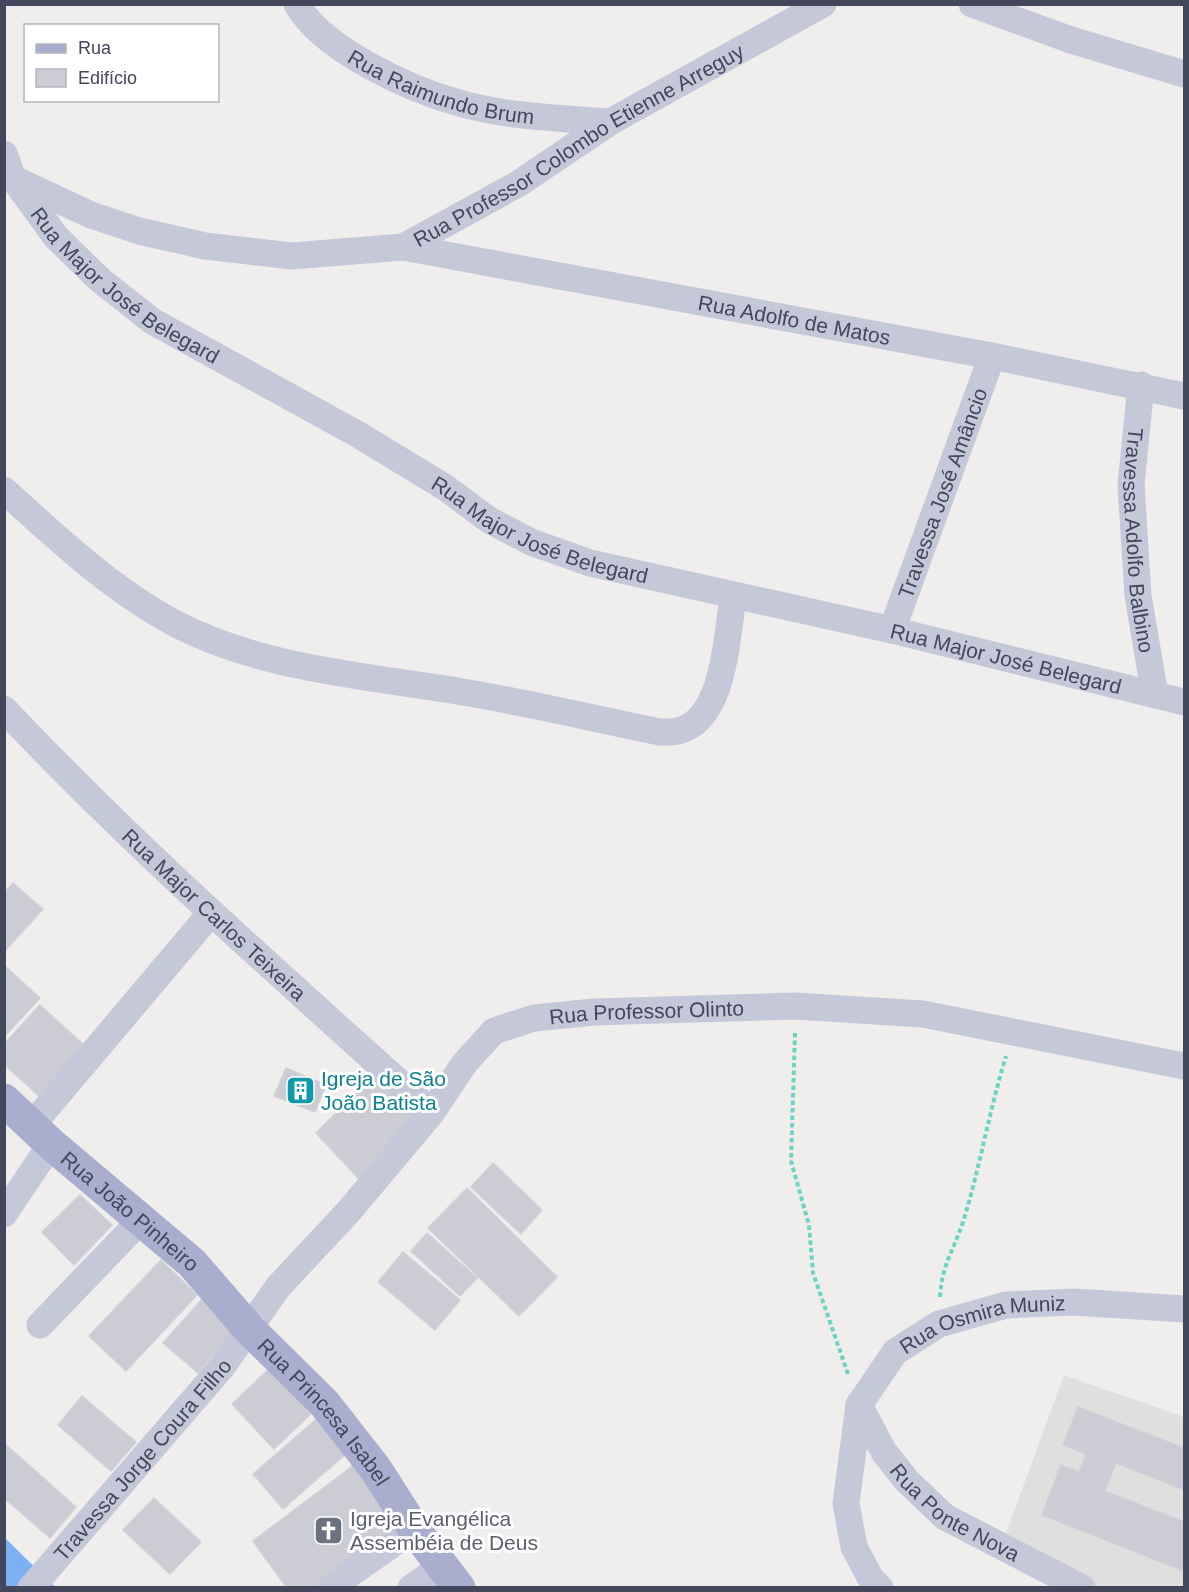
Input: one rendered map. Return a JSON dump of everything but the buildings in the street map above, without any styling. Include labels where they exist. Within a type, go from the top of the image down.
[{"type":"main road","name":"Rua João Pinheiro","points":[[4,1100],[41,1135],[192,1263],[249,1329]]},
{"type":"main road","name":"Rua Princesa Isabel","points":[[249,1329],[324,1403],[375,1468],[414,1529],[451,1577]]},
{"type":"street","name":"Rua Raimundo Brum","points":[[297,4],[304,17],[345,53],[401,81],[459,103],[535,116],[610,122]]},
{"type":"street","name":"Rua Professor Colombo Etienne Arreguy","points":[[9,166],[91,215],[139,231],[205,246],[292,256],[403,247],[518,184],[610,122],[822,4]]},
{"type":"street","points":[[972,4],[1071,39],[1185,74]]},
{"type":"street","name":"Rua Major José Belegard","points":[[9,166],[56,237],[99,279],[152,321],[359,435],[446,488],[489,520],[531,542],[590,562],[733,597],[892,630],[1185,702]]},
{"type":"street","name":"Rua Adolfo de Matos","points":[[403,247],[992,356],[1141,385],[1185,396]]},
{"type":"street","name":"Travessa José Amâncio","points":[[892,630],[992,356]]},
{"type":"street","name":"Travessa Adolfo Balbino","points":[[1141,385],[1131,485],[1138,596],[1155,695]]},
{"type":"street","points":[[4,490],[65,545],[129,596],[177,624],[222,644],[355,675],[466,692],[660,732],[680,730],[696,721],[709,708],[722,671],[733,597]]},
{"type":"street","name":"Rua Major Carlos Teixeira","points":[[4,709],[61,768],[211,913],[432,1112]]},
{"type":"street","points":[[4,1214],[41,1135],[211,913]]},
{"type":"street","name":"Rua Professor Olinto","points":[[249,1329],[278,1287],[349,1211],[432,1112],[464,1064],[494,1030],[534,1018],[594,1012],[795,1006],[923,1014],[1014,1030],[1185,1066]]},
{"type":"street","points":[[40,1325],[141,1220]]},
{"type":"street","name":"Rua Osmira Muniz","points":[[880,1587],[871,1579],[854,1547],[846,1503],[859,1405],[895,1352],[939,1324],[1006,1305],[1074,1302],[1185,1309]]},
{"type":"street","name":"Travessa Jorge Coura Filho","points":[[38,1579],[222,1367],[249,1329]]},
{"type":"street","name":"Rua Ponte Nova","points":[[859,1405],[884,1452],[907,1481],[945,1517],[1082,1587]]},
{"type":"street","points":[[330,1587],[414,1529]]},
{"type":"street","points":[[411,1587],[451,1577]]},
{"type":"path","points":[[795,1006],[791,1161],[809,1225],[813,1273],[859,1405]]},
{"type":"path","points":[[939,1324],[942,1274],[962,1224],[989,1109],[1014,1030]]},
{"type":"shaded area","points":[[1064,1375],[1184,1417],[1184,1587],[1090,1587],[1001,1547]]},
{"type":"water","points":[[4,1537],[55,1587],[5,1587]]},
{"type":"place","name":"Igreja de São João Batista","points":[[300,1090]]},
{"type":"place","name":"Igreja Evangélica Assembéia de Deus","points":[[329,1530]]}]
